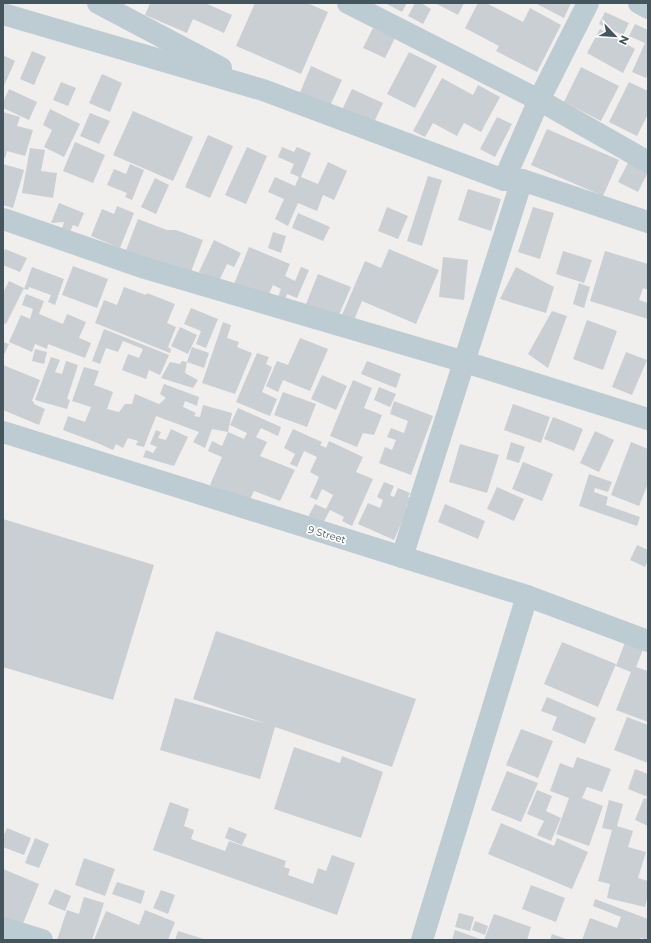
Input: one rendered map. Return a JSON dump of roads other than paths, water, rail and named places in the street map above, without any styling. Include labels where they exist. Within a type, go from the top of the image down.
[{"type":"street","points":[[348,3],[539,100],[648,162]]},
{"type":"street","points":[[402,557],[465,362],[513,180],[539,100],[588,3]]},
{"type":"street","points":[[639,3],[648,8]]},
{"type":"street","points":[[112,6],[263,90]]},
{"type":"street","points":[[3,14],[263,90],[513,180],[648,222]]},
{"type":"street","points":[[3,219],[146,268],[465,362],[648,419]]},
{"type":"street","name":"9 Street","points":[[3,432],[527,596],[648,641]]},
{"type":"street","points":[[422,940],[527,596]]},
{"type":"street","points":[[3,928],[42,940]]}]
